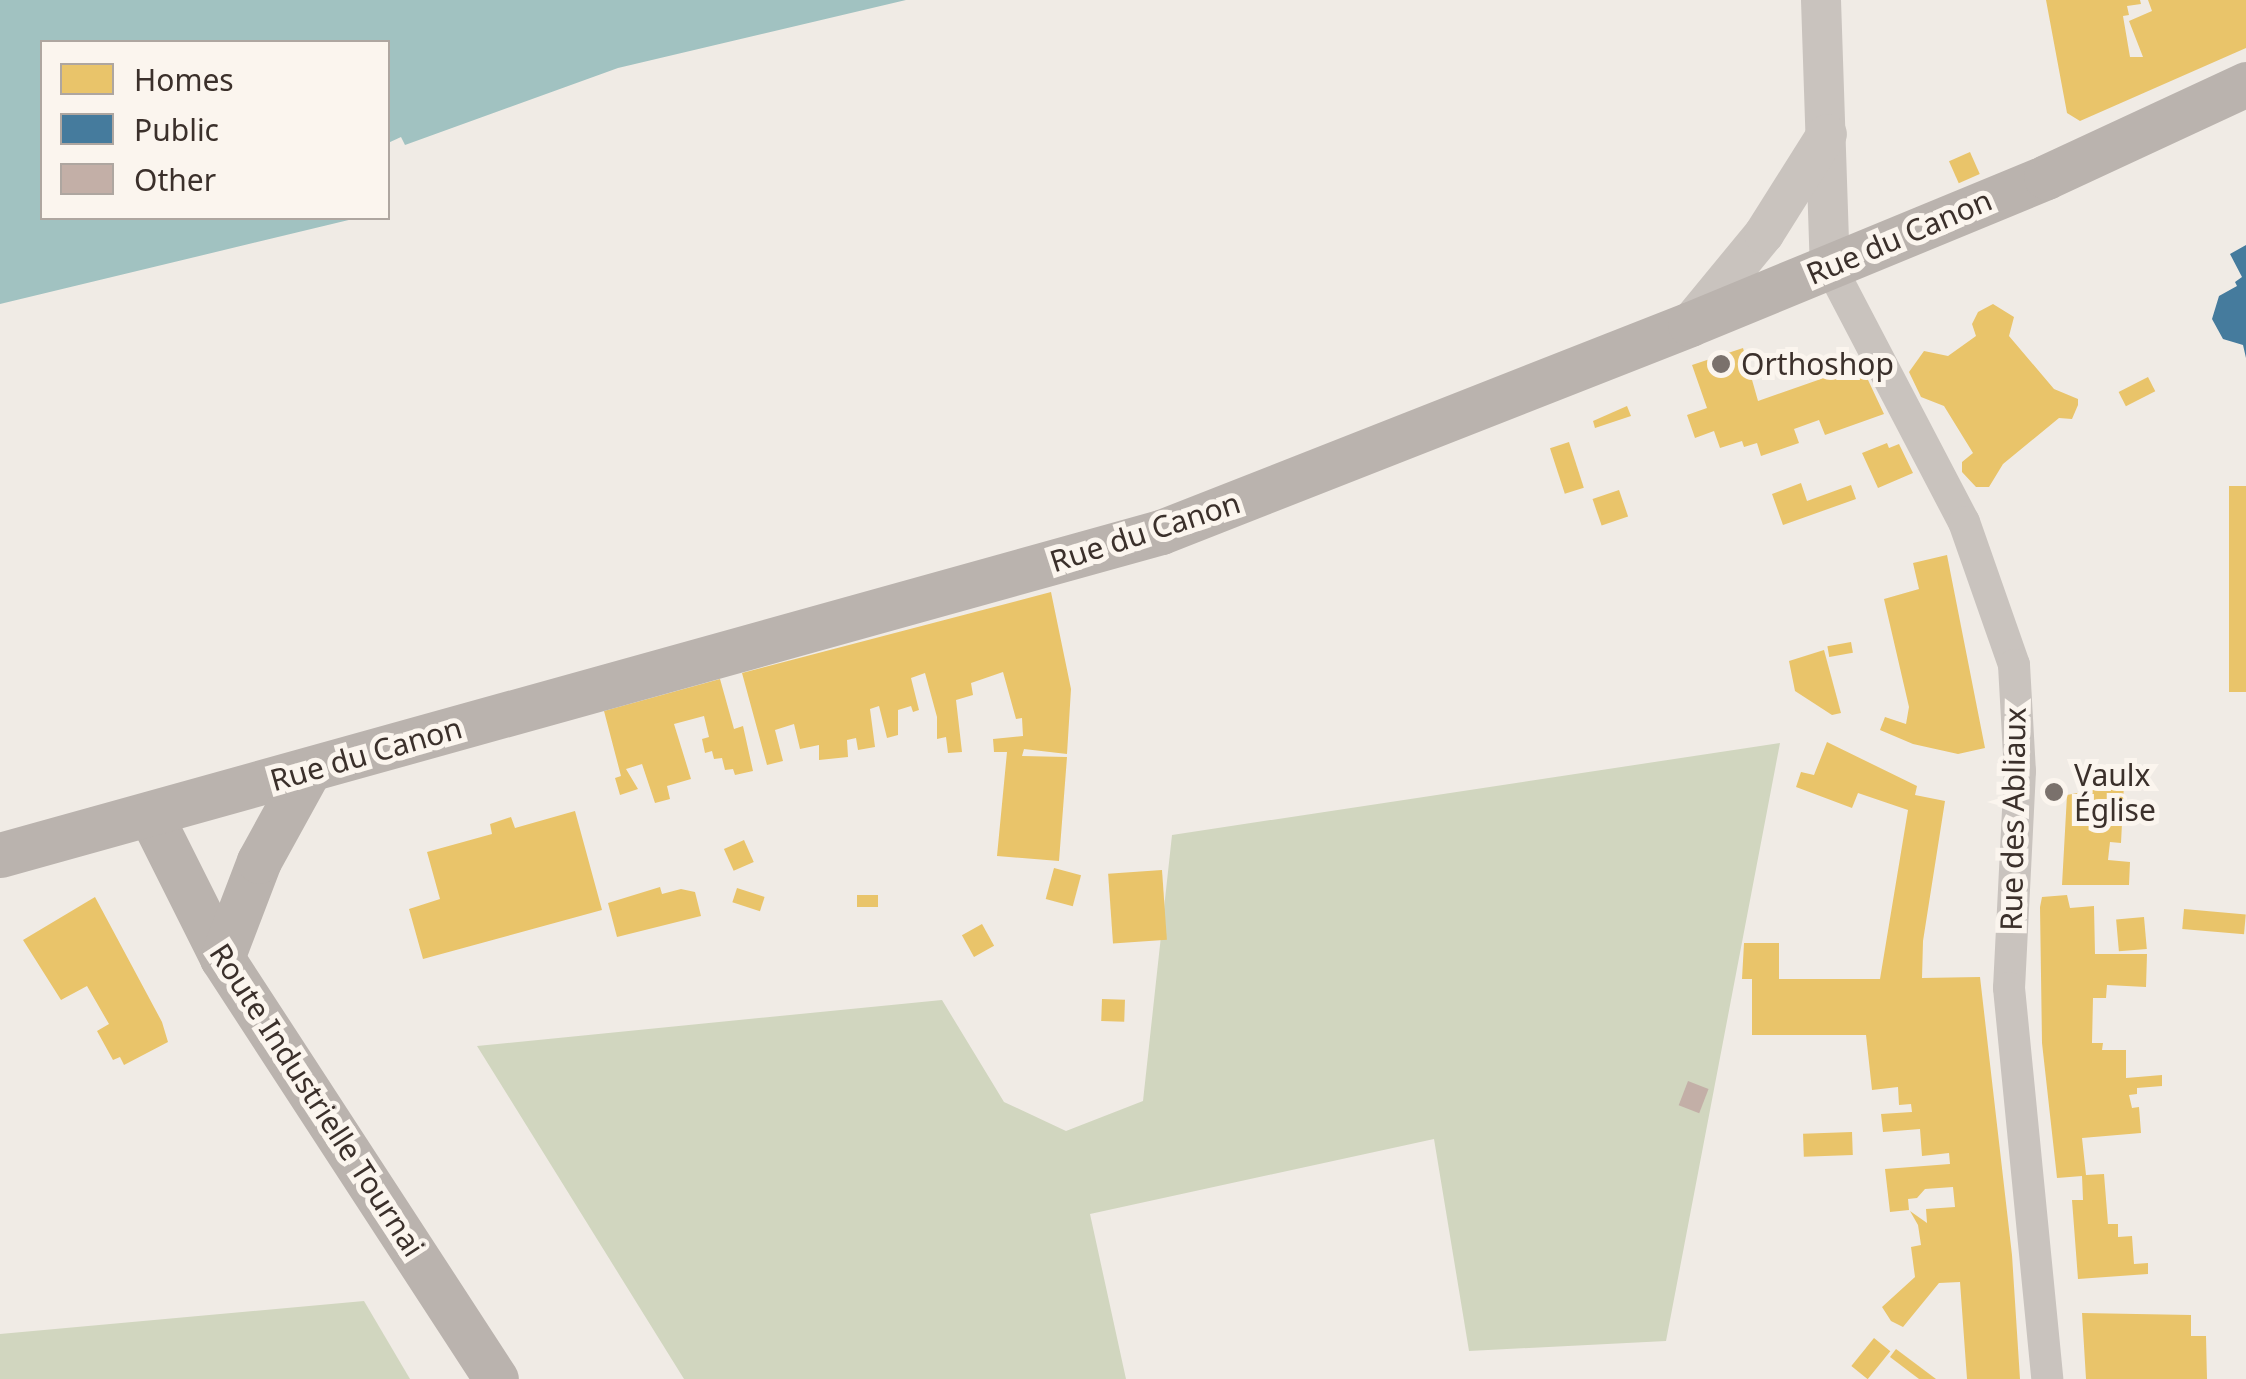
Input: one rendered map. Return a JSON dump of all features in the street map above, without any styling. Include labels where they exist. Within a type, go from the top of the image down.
[{"type":"main road","name":"Rue du Canon","points":[[0,855],[1161,532],[1690,324],[2046,177],[2246,84]]},
{"type":"main road","points":[[222,958],[260,860],[309,770]]},
{"type":"main road","name":"Route Industrielle Tournai","points":[[150,814],[222,958],[496,1379]]},
{"type":"street","name":"Rue des Abliaux","points":[[1821,0],[1830,266],[1964,522],[2014,665],[2020,771],[2009,988],[2047,1379]]},
{"type":"street","points":[[1690,324],[1764,234],[1827,134]]},
{"type":"green space","points":[[1780,743],[1666,1341],[1469,1351],[1434,1139],[1090,1214],[1126,1379],[684,1379],[477,1046],[942,1000],[1004,1102],[1066,1131],[1143,1101],[1172,835]]},
{"type":"green space","points":[[364,1301],[410,1379],[0,1379],[0,1334]]},
{"type":"water","points":[[0,0],[906,0],[618,68],[405,145],[401,137],[390,142],[390,40],[40,40],[40,220],[349,220],[0,304]]},
{"type":"building: Homes","points":[[2046,0],[2140,0],[2141,4],[2127,6],[2129,15],[2123,16],[2130,57],[2143,57],[2129,21],[2152,11],[2148,0],[2246,0],[2246,48],[2080,121],[2067,113]]},
{"type":"building: Homes","points":[[1970,152],[1980,174],[1959,183],[1949,161]]},
{"type":"building: Homes","points":[[1993,304],[2014,317],[2009,336],[2054,389],[2078,399],[2078,405],[2072,419],[2059,418],[2003,464],[1989,487],[1976,487],[1962,472],[1962,462],[1973,453],[1944,406],[1921,397],[1909,372],[1924,351],[1948,356],[1976,336],[1972,324],[1978,312]]},
{"type":"building: Homes","points":[[1743,348],[1758,401],[1861,365],[1884,414],[1825,435],[1819,420],[1794,429],[1799,443],[1761,456],[1757,443],[1744,447],[1742,441],[1720,448],[1714,431],[1695,438],[1687,415],[1707,408],[1692,365]]},
{"type":"building: Homes","points":[[2148,377],[2155,391],[2126,406],[2119,392]]},
{"type":"building: Homes","points":[[1627,406],[1631,416],[1595,428],[1593,421]]},
{"type":"building: Homes","points":[[1569,442],[1584,488],[1565,494],[1550,448]]},
{"type":"building: Homes","points":[[1887,443],[1889,448],[1899,444],[1913,473],[1878,488],[1862,453]]},
{"type":"building: Homes","points":[[1801,483],[1807,501],[1851,485],[1856,499],[1783,525],[1772,494]]},
{"type":"building: Homes","points":[[2229,486],[2246,486],[2246,692],[2229,692]]},
{"type":"building: Homes","points":[[1619,490],[1628,516],[1602,526],[1593,499]]},
{"type":"building: Homes","points":[[1947,555],[1985,748],[1958,754],[1913,744],[1880,730],[1885,717],[1906,724],[1909,707],[1884,599],[1919,589],[1913,563]]},
{"type":"building: Homes","points":[[1051,592],[1071,689],[1067,754],[1024,749],[1022,756],[1067,757],[1059,861],[997,856],[1007,752],[994,752],[993,739],[1023,736],[1022,718],[1016,719],[1003,672],[971,683],[973,695],[956,700],[962,752],[948,753],[946,737],[937,739],[937,717],[925,673],[911,678],[919,710],[913,712],[911,706],[898,710],[898,735],[887,738],[879,706],[870,709],[875,747],[858,750],[856,738],[847,740],[848,757],[819,760],[819,745],[800,749],[794,724],[775,730],[783,761],[767,765],[742,673]]},
{"type":"building: Homes","points":[[1851,642],[1853,653],[1829,657],[1827,646]]},
{"type":"building: Homes","points":[[1824,650],[1841,713],[1832,715],[1795,691],[1789,661]]},
{"type":"building: Homes","points":[[720,679],[734,729],[743,726],[753,771],[735,775],[733,769],[725,770],[722,758],[714,759],[712,751],[705,753],[702,739],[709,737],[704,716],[674,724],[691,779],[667,786],[670,799],[655,803],[642,764],[626,769],[638,789],[620,795],[615,778],[621,776],[604,711]]},
{"type":"building: Homes","points":[[1827,742],[1917,786],[1915,795],[1945,801],[1923,941],[1922,978],[1980,977],[2012,1255],[2020,1379],[1967,1379],[1960,1282],[1939,1283],[1903,1327],[1891,1321],[1882,1307],[1915,1277],[1911,1247],[1921,1245],[1918,1225],[1910,1211],[1927,1223],[1926,1209],[1955,1207],[1953,1187],[1925,1189],[1917,1198],[1908,1199],[1909,1210],[1890,1212],[1885,1169],[1950,1164],[1949,1153],[1922,1156],[1920,1129],[1883,1132],[1881,1114],[1912,1112],[1911,1104],[1899,1105],[1898,1087],[1872,1090],[1866,1035],[1752,1035],[1752,979],[1742,979],[1744,943],[1779,943],[1779,979],[1880,979],[1908,810],[1858,793],[1852,808],[1796,787],[1801,772],[1814,775]]},
{"type":"building: Homes","points":[[2124,784],[2121,843],[2110,842],[2108,860],[2130,862],[2129,885],[2062,885],[2067,795]]},
{"type":"building: Homes","points":[[575,811],[602,910],[423,959],[409,909],[440,899],[427,852],[492,834],[490,824],[511,817],[515,828]]},
{"type":"building: Homes","points":[[744,840],[754,862],[734,871],[724,849]]},
{"type":"building: Homes","points":[[1054,868],[1081,875],[1073,906],[1046,899]]},
{"type":"building: Homes","points":[[1162,870],[1167,940],[1113,944],[1108,874]]},
{"type":"building: Homes","points":[[660,887],[662,894],[681,889],[695,892],[701,916],[617,937],[608,903]]},
{"type":"building: Homes","points":[[737,888],[765,897],[760,911],[732,902]]},
{"type":"building: Homes","points":[[857,895],[878,895],[878,907],[857,907]]},
{"type":"building: Homes","points":[[2067,895],[2070,908],[2094,906],[2095,954],[2147,954],[2146,987],[2107,985],[2106,998],[2093,998],[2092,1043],[2103,1043],[2102,1050],[2126,1050],[2126,1078],[2162,1075],[2162,1086],[2137,1088],[2137,1094],[2129,1095],[2132,1108],[2139,1107],[2141,1133],[2082,1138],[2086,1175],[2104,1174],[2108,1224],[2118,1224],[2118,1237],[2132,1236],[2134,1264],[2148,1263],[2148,1274],[2078,1279],[2072,1200],[2083,1200],[2082,1176],[2057,1178],[2042,1043],[2040,907],[2042,897]]},
{"type":"building: Homes","points":[[95,897],[162,1022],[168,1042],[124,1065],[120,1057],[113,1060],[97,1031],[109,1024],[87,986],[61,1000],[23,940]]},
{"type":"building: Homes","points":[[2184,909],[2246,914],[2244,934],[2182,929]]},
{"type":"building: Homes","points":[[2144,917],[2147,949],[2119,951],[2116,919]]},
{"type":"building: Homes","points":[[982,924],[994,946],[974,957],[962,935]]},
{"type":"building: Homes","points":[[1102,999],[1125,1000],[1124,1022],[1101,1021]]},
{"type":"building: Homes","points":[[1852,1132],[1853,1155],[1804,1157],[1803,1134]]},
{"type":"building: Homes","points":[[2082,1313],[2191,1315],[2191,1336],[2206,1336],[2207,1379],[2086,1379]]},
{"type":"building: Homes","points":[[1874,1338],[1890,1351],[1868,1379],[1851,1366]]},
{"type":"building: Homes","points":[[1896,1349],[1936,1379],[1919,1379],[1890,1357]]},
{"type":"building: Public","points":[[2246,245],[2246,358],[2243,345],[2223,339],[2212,319],[2219,296],[2237,286],[2235,282],[2242,277],[2230,254]]},
{"type":"building: Other","points":[[1688,1081],[1709,1089],[1699,1113],[1679,1105]]},
{"type":"place","name":"Orthoshop","points":[[1721,364]]},
{"type":"place","name":"Vaulx Église","points":[[2054,792]]}]
